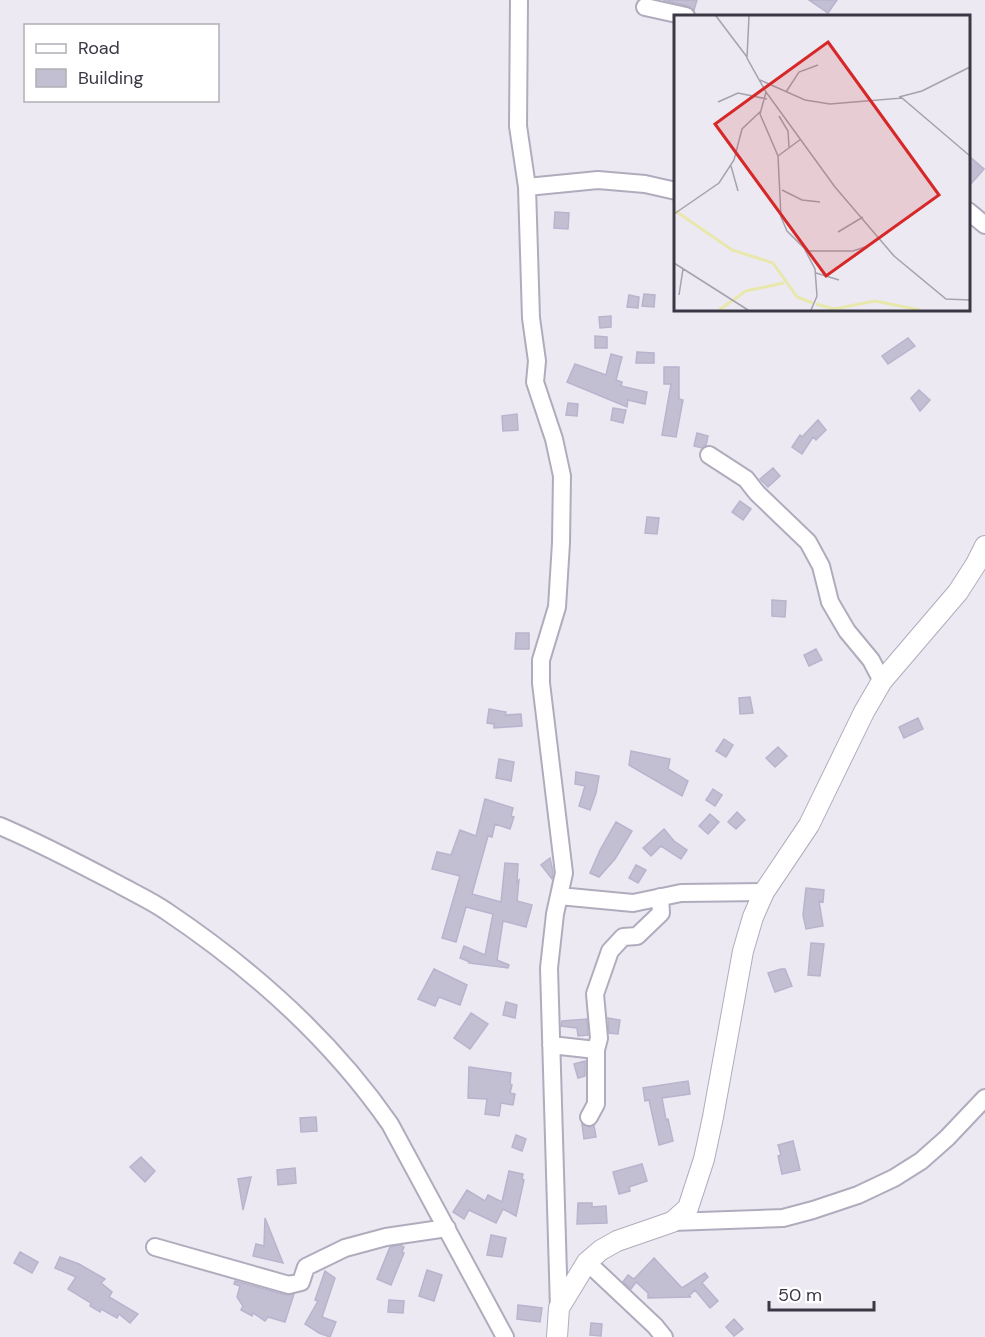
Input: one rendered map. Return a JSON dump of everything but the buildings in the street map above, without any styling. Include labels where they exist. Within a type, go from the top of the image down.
[{"type":"street","points":[[519,0],[518,126],[527,187],[531,318],[537,361],[535,382],[554,439],[562,476],[557,607],[541,660],[541,683],[564,873],[549,968],[559,1308],[557,1337]]},
{"type":"street","points":[[645,7],[681,15]]},
{"type":"street","points":[[527,187],[598,180],[645,184],[674,191]]},
{"type":"street","points":[[970,212],[985,225]]},
{"type":"street","points":[[709,455],[746,479],[757,493],[808,542],[820,566],[830,602],[847,631],[871,660],[882,681]]},
{"type":"street","points":[[672,1222],[688,1208],[704,1159],[743,951],[753,917],[764,892],[808,825],[864,711],[882,681],[958,592],[985,546]]},
{"type":"street","points":[[0,826],[88,868],[165,909],[247,970],[334,1053],[390,1124],[505,1337]]},
{"type":"street","points":[[559,896],[633,903],[681,893],[764,892]]},
{"type":"street","points":[[589,1117],[596,1104],[596,1050],[599,1038],[595,994],[610,951],[623,937],[637,936],[661,913],[660,897]]},
{"type":"street","points":[[551,1045],[596,1050]]},
{"type":"street","points":[[559,1308],[587,1262],[601,1250],[617,1241],[672,1222],[783,1218],[858,1195],[894,1178],[921,1161],[947,1138],[985,1098]]},
{"type":"street","points":[[154,1247],[289,1286],[301,1282],[306,1267],[345,1248],[386,1237],[447,1228]]},
{"type":"street","points":[[587,1262],[656,1326],[664,1337]]}]
